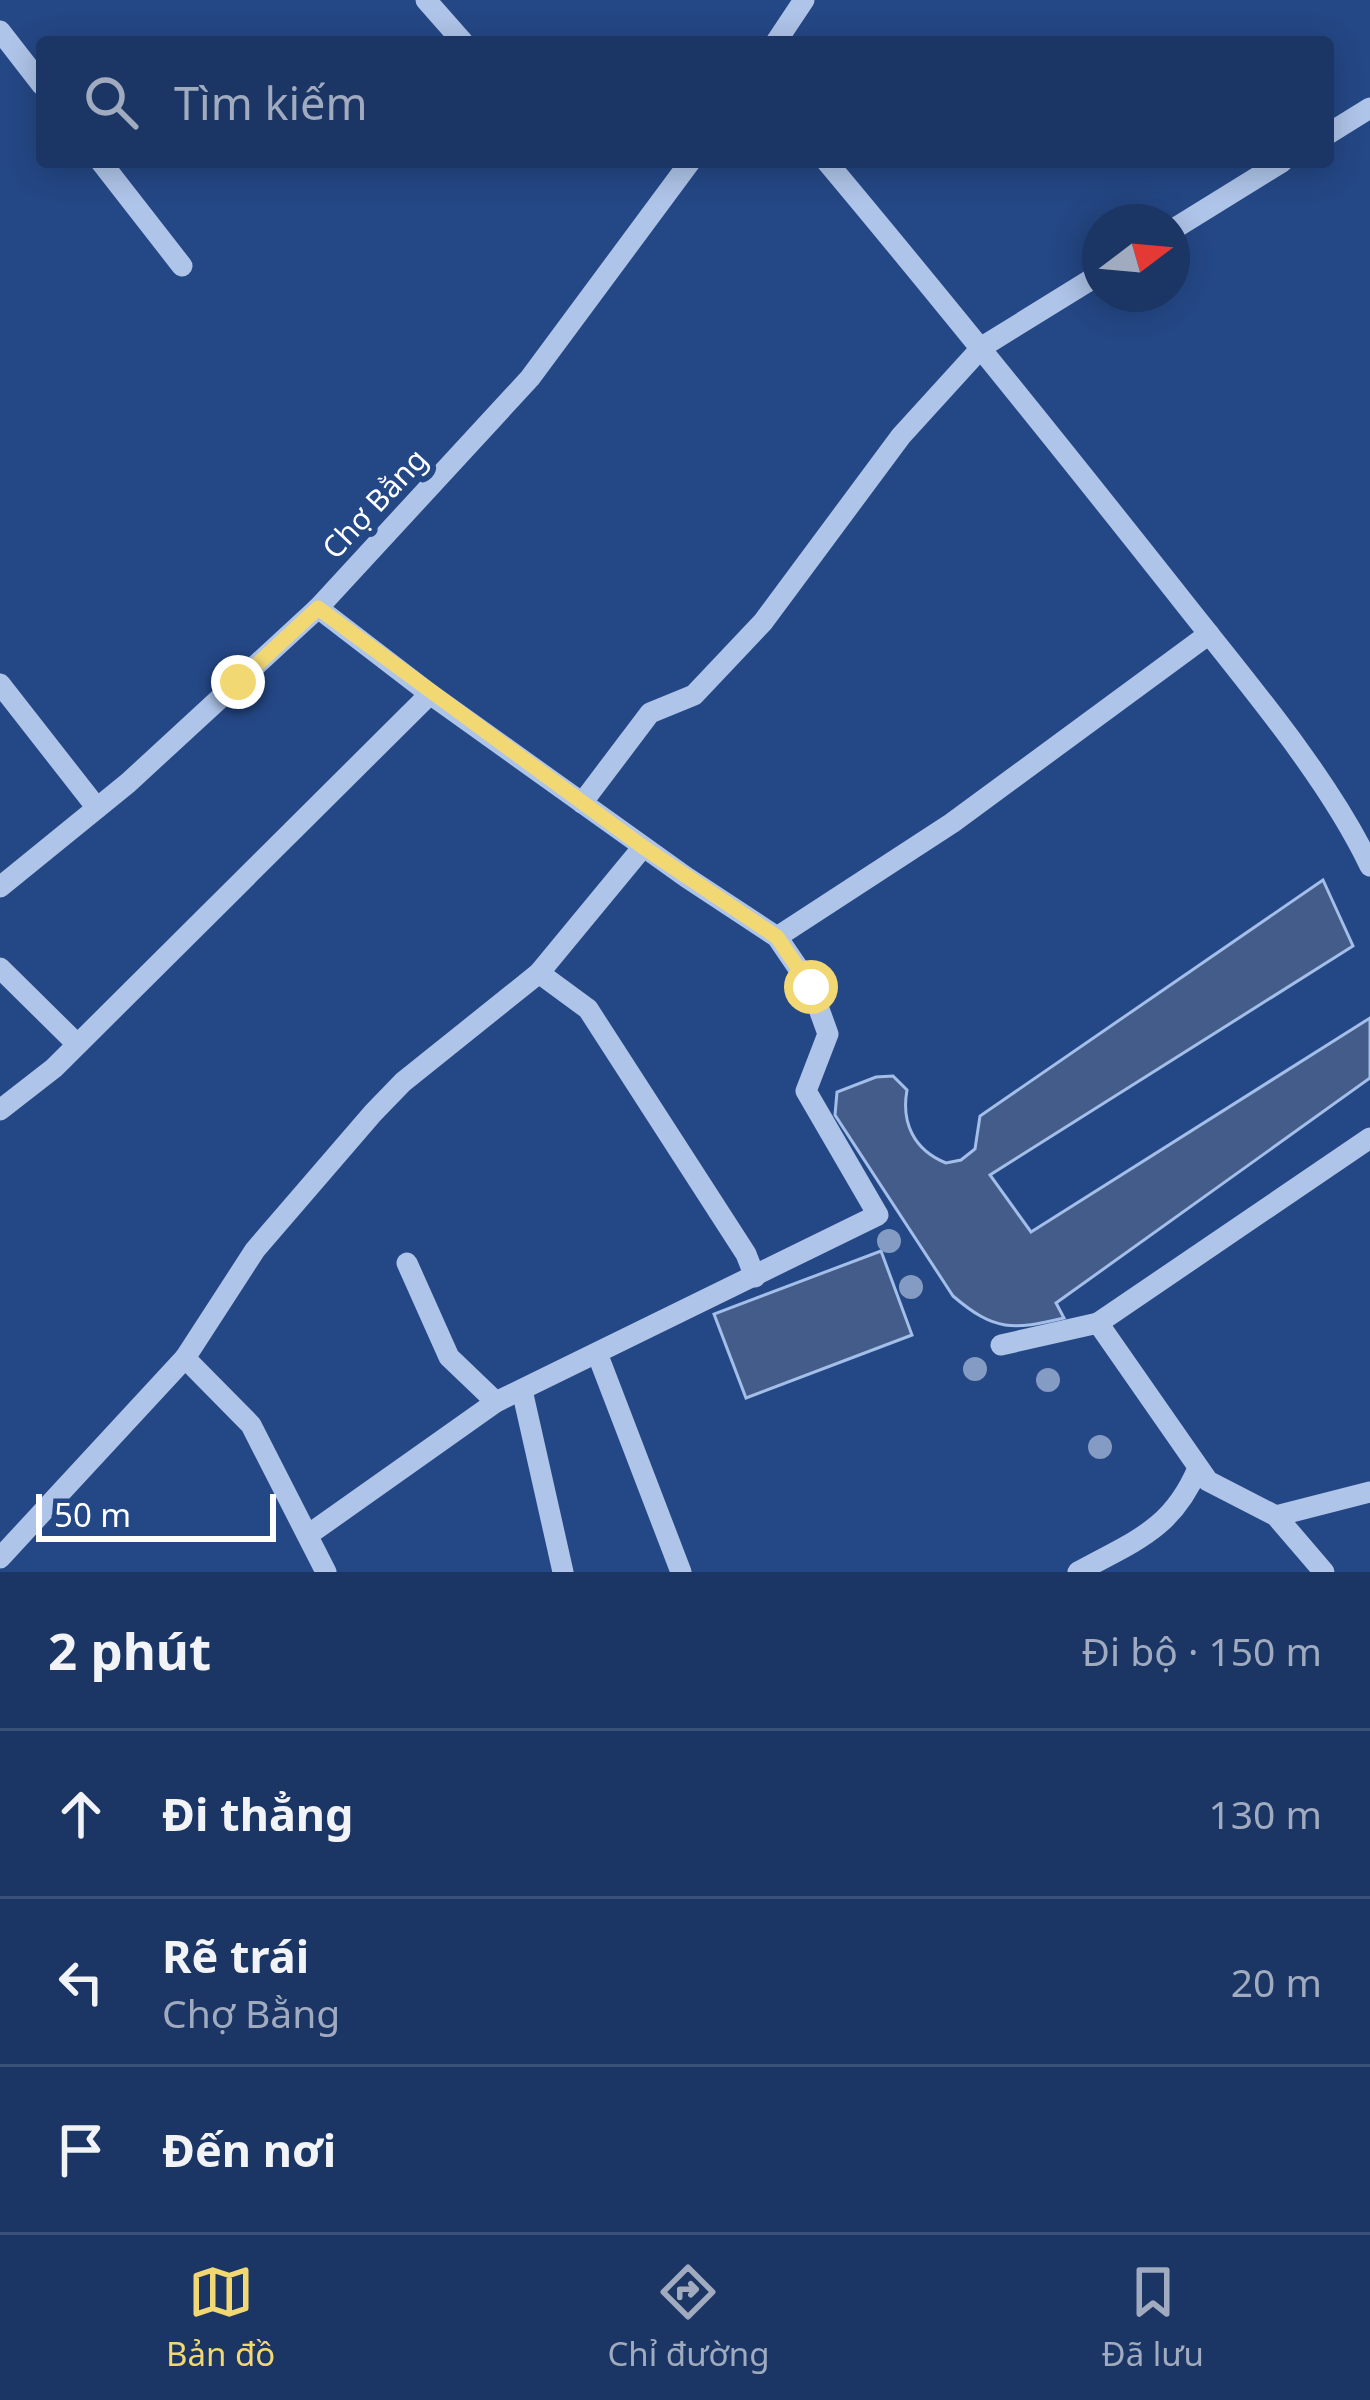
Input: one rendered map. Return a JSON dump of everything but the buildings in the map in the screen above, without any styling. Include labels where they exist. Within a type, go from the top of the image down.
[{"type":"street","points":[[426,0],[458,36]]},
{"type":"street","points":[[780,36],[804,0]]},
{"type":"street","points":[[0,31],[36,77]]},
{"type":"street","points":[[1334,130],[1370,108]]},
{"type":"street","points":[[106,168],[182,266]]},
{"type":"street","name":"Chợ Bằng","points":[[0,887],[97,808],[318,608],[530,377],[686,168]]},
{"type":"street","points":[[832,168],[982,347],[1208,634],[1328,792],[1370,866]]},
{"type":"street","points":[[1190,219],[1272,168]]},
{"type":"street","points":[[582,803],[650,713],[694,694],[763,622],[901,436],[982,347],[1082,285]]},
{"type":"street","points":[[308,1535],[496,1402],[878,1215],[806,1091],[828,1034],[811,987],[777,937],[643,847],[318,608]]},
{"type":"street","points":[[777,937],[952,823],[1208,634]]},
{"type":"street","points":[[0,684],[97,808]]},
{"type":"street","points":[[0,1110],[54,1068],[430,694]]},
{"type":"street","points":[[0,1558],[185,1358],[255,1250],[373,1114],[403,1082],[539,973],[643,847]]},
{"type":"street","points":[[0,968],[77,1044]]},
{"type":"street","points":[[539,973],[588,1009],[746,1254],[755,1277]]},
{"type":"street","points":[[1000,1345],[1098,1323],[1370,1138]]},
{"type":"street","points":[[407,1263],[449,1357],[496,1402]]},
{"type":"street","points":[[1098,1323],[1208,1481],[1276,1516],[1324,1572]]},
{"type":"street","points":[[597,1354],[681,1572]]},
{"type":"street","points":[[185,1358],[251,1425],[326,1572]]},
{"type":"street","points":[[522,1390],[563,1572]]},
{"type":"street","points":[[1078,1572],[1155,1529],[1185,1501],[1198,1468]]},
{"type":"street","points":[[1276,1516],[1370,1492]]},
{"type":"water","points":[[1323,880],[1353,946],[990,1175],[1031,1232],[1370,1018],[1370,1078],[1056,1303],[1064,1318],[1005,1325],[981,1316],[953,1296],[835,1115],[837,1092],[876,1077],[893,1076],[907,1090],[908,1124],[918,1143],[946,1163],[961,1160],[975,1149],[980,1116]]},
{"type":"water","points":[[881,1251],[912,1335],[746,1398],[714,1314]]},
{"type":"route","points":[[238,682],[318,608],[643,847],[777,937],[811,987]]}]
